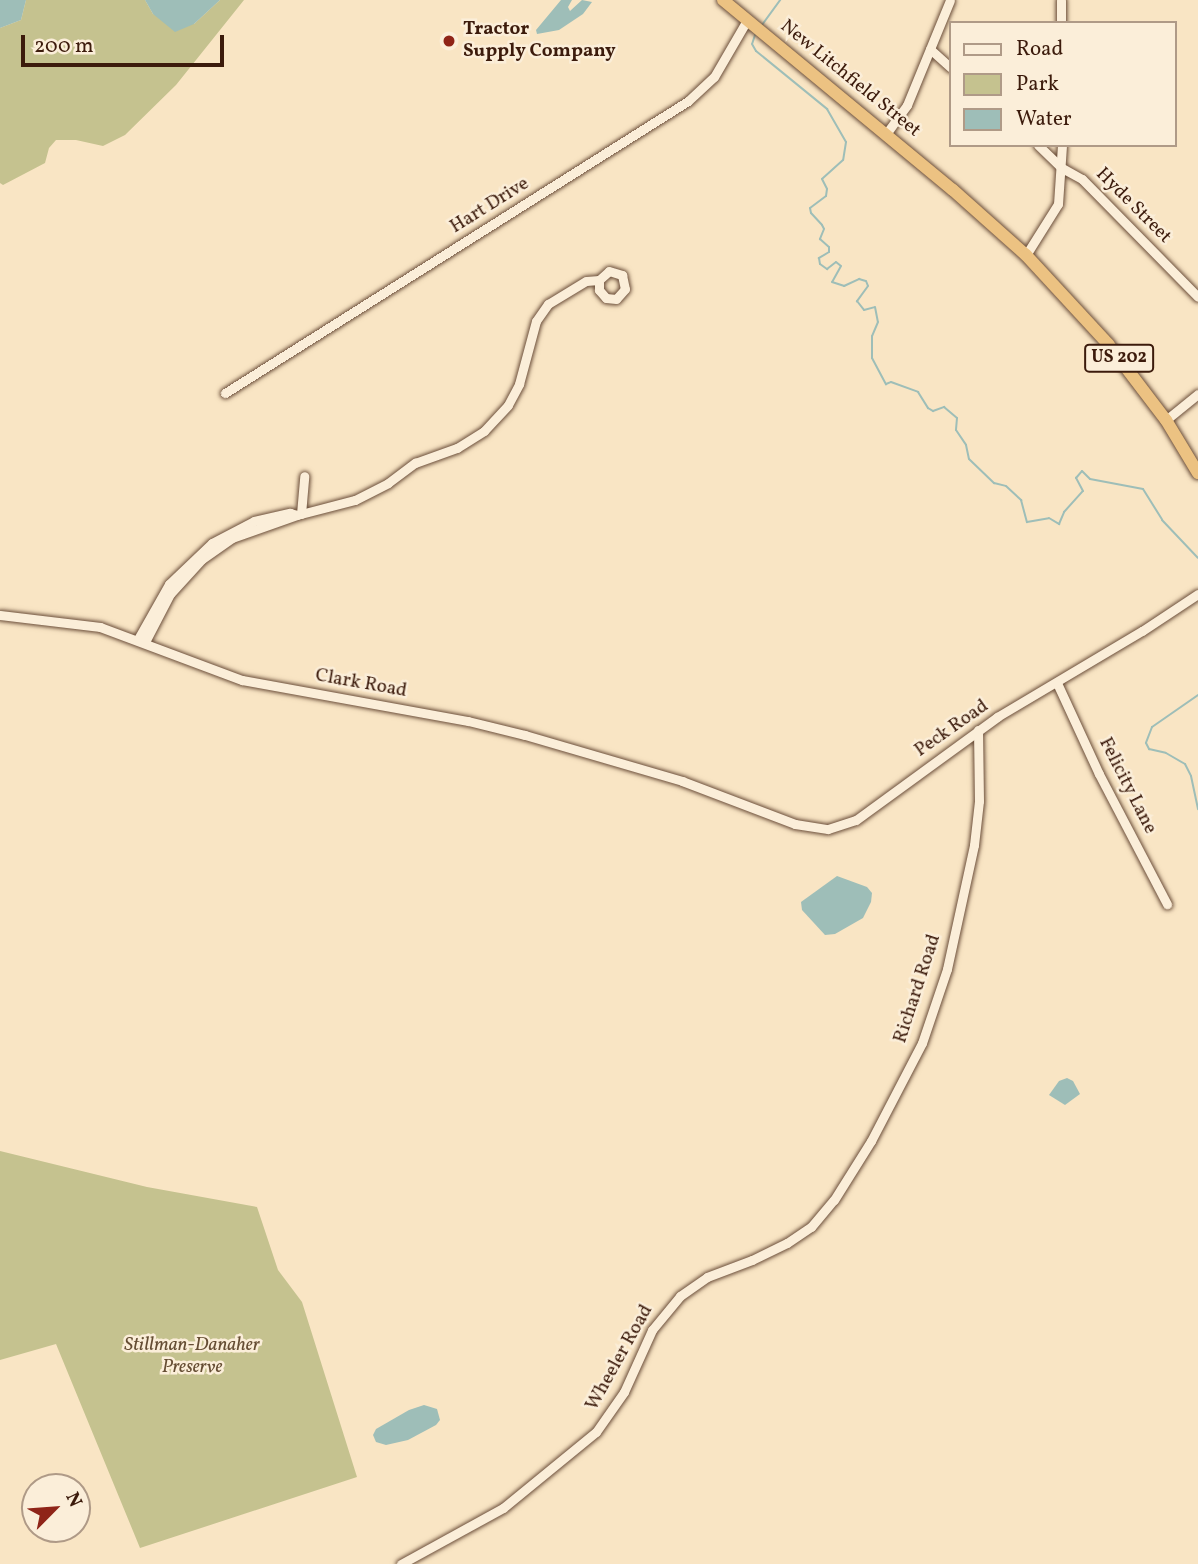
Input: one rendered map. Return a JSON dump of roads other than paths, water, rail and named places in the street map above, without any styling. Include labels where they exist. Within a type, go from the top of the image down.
[{"type":"highway","name":"New Litchfield Street","points":[[723,0],[886,134],[1026,255],[1094,327],[1166,420],[1196,464]]},
{"type":"street","points":[[886,134],[907,105],[950,0]]},
{"type":"street","points":[[1061,0],[1061,21]]},
{"type":"street","name":"Hart Drive","points":[[225,393],[688,101],[714,77],[755,27]]},
{"type":"street","points":[[930,49],[950,67]]},
{"type":"street","name":"Hyde Street","points":[[1040,147],[1062,168],[1082,179],[1198,298]]},
{"type":"street","points":[[1026,255],[1058,204],[1062,147]]},
{"type":"street","points":[[142,640],[159,598],[181,575],[232,538],[299,514],[355,500],[388,483],[415,463],[457,448],[484,431],[508,405],[519,384],[539,315],[554,300],[586,281],[599,280]]},
{"type":"street","points":[[1166,420],[1198,394]]},
{"type":"street","points":[[299,514],[304,476]]},
{"type":"street","name":"Peck Road","points":[[716,793],[795,824],[828,829],[856,820],[978,730],[1198,594]]},
{"type":"street","name":"Clark Road","points":[[0,615],[93,625],[142,640],[200,666],[242,680],[468,721],[592,754],[716,793]]},
{"type":"street","name":"Felicity Lane","points":[[1057,683],[1099,774],[1167,904]]},
{"type":"street","name":"Richard Road","points":[[772,1251],[811,1227],[827,1209],[871,1141],[922,1043],[947,969],[974,845],[979,801],[978,730]]},
{"type":"street","name":"Wheeler Road","points":[[401,1564],[498,1511],[583,1444],[613,1412],[639,1364],[652,1330],[673,1303],[707,1277],[772,1251]]},
{"type":"water","points":[[0,0],[26,0],[21,20],[0,28]]},
{"type":"water","points":[[145,0],[220,0],[194,24],[175,32],[153,14]]},
{"type":"water","points":[[561,0],[572,0],[568,7],[570,11],[582,0],[592,2],[583,14],[559,30],[537,34],[536,30]]},
{"type":"water","points":[[837,876],[867,887],[872,893],[871,902],[863,918],[835,934],[825,935],[802,910],[801,902]]},
{"type":"water","points":[[1067,1078],[1073,1081],[1080,1094],[1065,1105],[1049,1095],[1059,1081]]},
{"type":"water","points":[[424,1405],[437,1409],[440,1420],[436,1425],[408,1440],[386,1445],[376,1442],[373,1435],[376,1429],[409,1410]]},
{"type":"waterway","points":[[762,25],[780,0]]},
{"type":"waterway","points":[[755,35],[752,44],[756,51],[827,109],[846,142],[843,160],[822,179],[827,189],[826,196],[810,208],[824,229],[820,239],[829,247],[829,252],[819,258],[820,264],[827,269],[836,262],[841,266],[832,282],[844,286],[859,279],[866,281],[868,286],[857,301],[864,310],[875,307],[878,322],[872,336],[872,358],[886,384],[891,382],[918,392],[928,408],[933,411],[944,407],[957,418],[956,430],[966,445],[969,459],[994,483],[1006,486],[1021,500],[1027,522],[1049,518],[1059,524],[1064,512],[1083,491],[1076,478],[1082,471],[1090,479],[1143,489],[1162,520],[1198,558]]},
{"type":"waterway","points":[[1198,695],[1152,727],[1146,743],[1149,749],[1166,753],[1185,764],[1191,776],[1198,809]]},
{"type":"place","name":"Tractor Supply Company","points":[[449,41]]},
{"type":"park label","name":"Stillman-Danaher Preserve","points":[[192,1357]]}]
